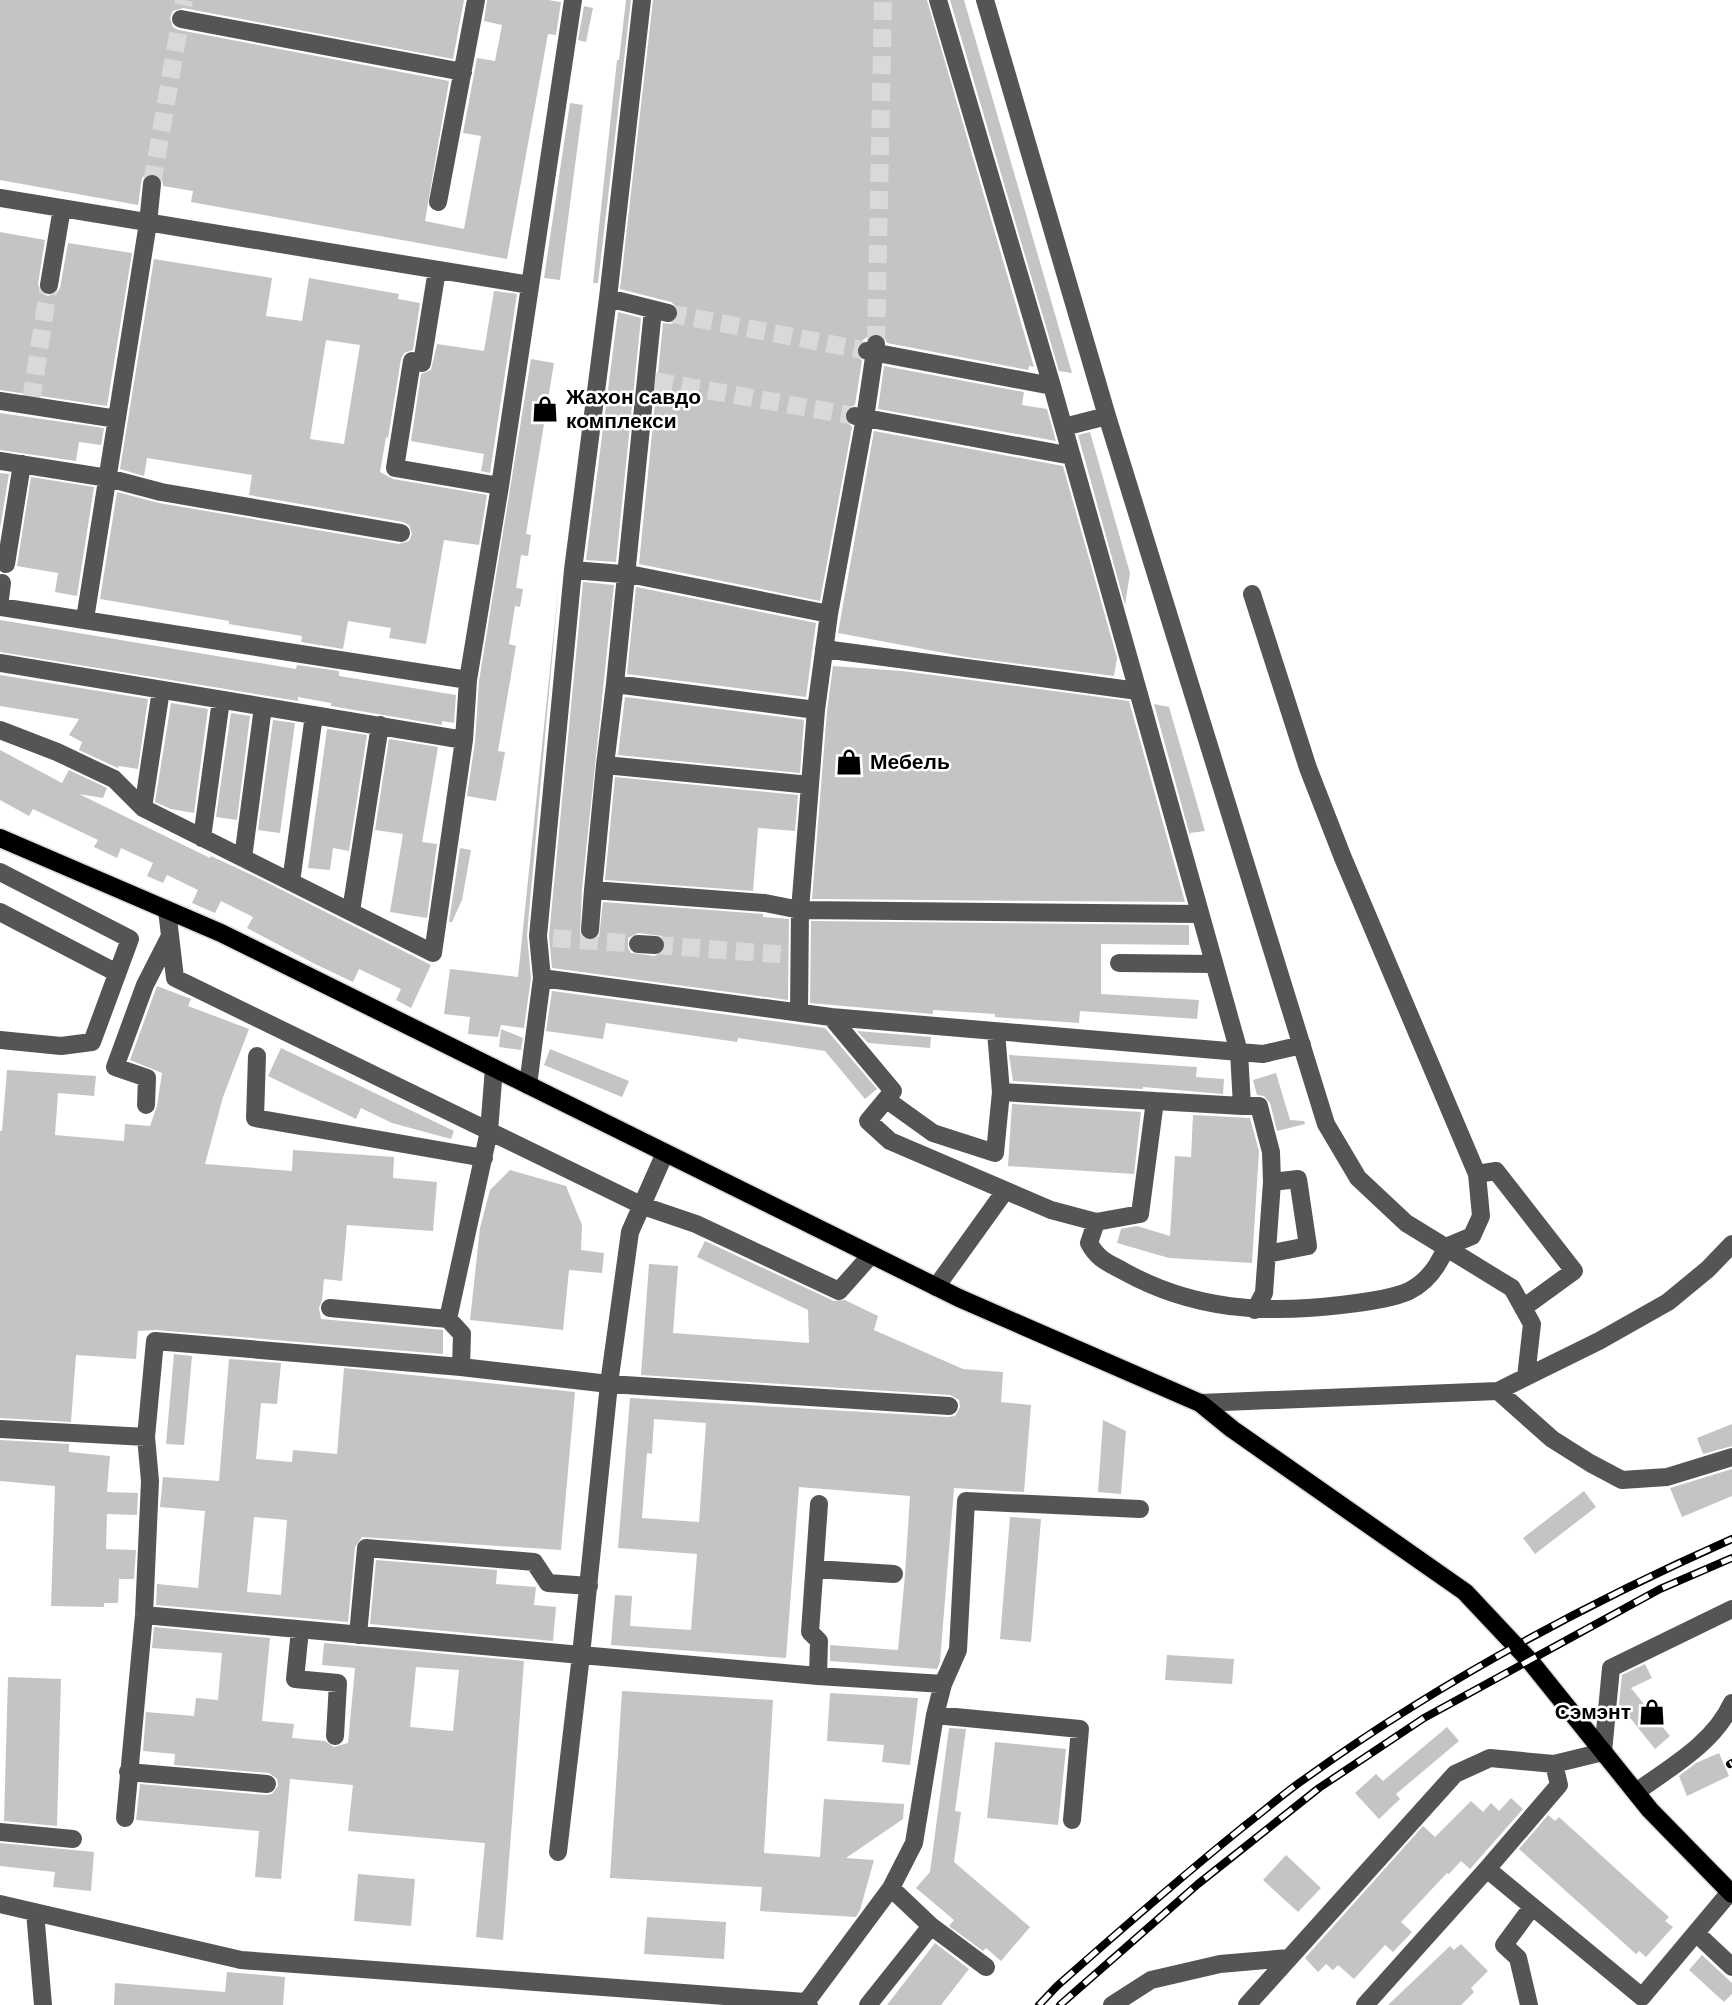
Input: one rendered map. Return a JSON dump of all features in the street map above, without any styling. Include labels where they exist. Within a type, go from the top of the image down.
[{"type":"main road","points":[[0,838],[221,933],[936,1287],[1200,1403],[1233,1429],[1465,1591],[1524,1653],[1650,1810],[1731,1893]]},
{"type":"street","points":[[438,202],[476,0]]},
{"type":"street","points":[[0,730],[57,752],[114,779],[143,808],[433,953],[464,740],[468,680],[573,0]]},
{"type":"street","points":[[528,1085],[546,937],[573,570],[642,0]]},
{"type":"street","points":[[938,0],[1064,427],[1239,1052],[1242,1105]]},
{"type":"street","points":[[985,0],[1107,416],[1326,1124],[1358,1178],[1406,1223],[1512,1288],[1532,1324],[1526,1377]]},
{"type":"street","points":[[181,18],[463,72]]},
{"type":"street","points":[[85,619],[152,184]]},
{"type":"street","points":[[0,198],[530,285]]},
{"type":"street","points":[[49,285],[62,208]]},
{"type":"street","points":[[437,270],[422,363],[412,361],[395,468],[500,486]]},
{"type":"street","points":[[590,930],[605,765],[660,311],[608,298]]},
{"type":"street","points":[[799,1012],[794,956],[816,710],[860,417],[873,349],[1052,386]]},
{"type":"street","points":[[0,401],[31,403],[117,419]]},
{"type":"street","points":[[1064,427],[1107,416]]},
{"type":"street","points":[[860,417],[1072,456]]},
{"type":"street","points":[[0,461],[108,478],[161,492],[401,533]]},
{"type":"street","points":[[6,564],[22,464]]},
{"type":"street","points":[[573,570],[627,575],[829,614]]},
{"type":"street","points":[[1096,1222],[1089,1243],[1096,1256],[1154,1288],[1204,1302],[1255,1310],[1306,1309],[1347,1304],[1409,1291],[1439,1266],[1446,1247],[1472,1236],[1481,1216],[1477,1174],[1343,858],[1308,768],[1252,594]]},
{"type":"street","points":[[0,607],[468,680]]},
{"type":"street","points":[[824,649],[1138,691]]},
{"type":"street","points":[[0,663],[464,740]]},
{"type":"street","points":[[615,684],[816,710]]},
{"type":"street","points":[[143,808],[162,690]]},
{"type":"street","points":[[202,838],[221,700]]},
{"type":"street","points":[[243,858],[263,707]]},
{"type":"street","points":[[291,883],[314,715]]},
{"type":"street","points":[[351,911],[380,725]]},
{"type":"street","points":[[605,765],[810,785]]},
{"type":"street","points":[[0,872],[130,939],[92,1042],[61,1046],[0,1040]]},
{"type":"street","points":[[593,890],[765,903],[800,910],[1200,915]]},
{"type":"street","points":[[167,910],[175,978],[643,1206],[696,1224],[839,1291],[871,1255]]},
{"type":"street","points":[[0,912],[117,973]]},
{"type":"street","points":[[146,1105],[146,1078],[115,1067],[145,985],[170,936]]},
{"type":"street","points":[[1119,963],[1214,964]]},
{"type":"street","points":[[542,978],[831,1017],[996,1032],[1263,1054],[1302,1045]]},
{"type":"street","points":[[831,1017],[893,1091],[868,1121],[890,1141],[1051,1210],[1096,1222],[1140,1214],[1154,1101]]},
{"type":"street","points":[[887,1100],[933,1133],[995,1153],[1001,1092],[996,1032]]},
{"type":"street","points":[[257,1056],[255,1118],[484,1158]]},
{"type":"street","points":[[448,1319],[489,1131],[494,1068]]},
{"type":"street","points":[[1001,1092],[1259,1106],[1271,1152],[1272,1182],[1264,1293],[1255,1310]]},
{"type":"street","points":[[558,1852],[609,1384],[630,1232],[665,1153]]},
{"type":"street","points":[[1477,1174],[1496,1171],[1574,1271],[1523,1308]]},
{"type":"street","points":[[1267,1254],[1308,1246],[1298,1179],[1272,1182]]},
{"type":"street","points":[[936,1287],[1005,1191]]},
{"type":"street","points":[[1200,1403],[1498,1391],[1599,1341],[1668,1302],[1708,1269],[1732,1244]]},
{"type":"street","points":[[330,1308],[448,1319],[462,1334],[461,1367]]},
{"type":"street","points":[[125,1818],[145,1615],[150,1481],[146,1437],[155,1341],[461,1367],[609,1384],[949,1406]]},
{"type":"street","points":[[1498,1391],[1552,1439],[1622,1480],[1667,1477],[1732,1457]]},
{"type":"street","points":[[0,1429],[146,1437]]},
{"type":"street","points":[[0,1904],[241,1961],[806,2004],[891,1888],[915,1843],[935,1715],[943,1684],[958,1650],[966,1501],[1140,1508]]},
{"type":"street","points":[[818,1676],[819,1642],[810,1632],[819,1504]]},
{"type":"street","points":[[358,1635],[366,1548],[534,1562],[548,1583],[589,1586]]},
{"type":"street","points":[[815,1569],[894,1574]]},
{"type":"street","points":[[1247,2005],[1455,1774],[1490,1758],[1554,1764],[1604,1752],[1611,1668],[1732,1609]]},
{"type":"street","points":[[145,1615],[818,1676],[943,1684]]},
{"type":"street","points":[[300,1630],[295,1679],[338,1684],[335,1736]]},
{"type":"street","points":[[1636,1792],[1702,1744],[1725,1718],[1732,1703]]},
{"type":"street","points":[[935,1715],[1080,1729],[1072,1820]]},
{"type":"street","points":[[1365,2005],[1559,1785],[1554,1764]]},
{"type":"street","points":[[128,1772],[267,1784]]},
{"type":"street","points":[[0,1832],[73,1839]]},
{"type":"street","points":[[1487,1869],[1639,2001],[1731,1893]]},
{"type":"street","points":[[891,1888],[931,1926],[986,1967]]},
{"type":"street","points":[[1529,2005],[1518,1958],[1504,1945],[1532,1907]]},
{"type":"street","points":[[35,1912],[43,2005]]},
{"type":"street","points":[[868,2005],[931,1926]]},
{"type":"street","points":[[1696,1933],[1732,1967]]},
{"type":"street","points":[[1112,2005],[1151,1980],[1220,1964],[1289,1958]]},
{"type":"building","points":[[0,0],[464,0],[453,59],[183,8],[173,11],[170,18],[173,27],[179,30],[449,81],[425,221],[464,229],[481,136],[463,133],[477,58],[495,61],[502,25],[484,21],[487,0],[561,2],[556,35],[548,34],[507,259],[191,202],[193,191],[163,186],[162,179],[154,173],[148,173],[142,178],[138,205],[0,180]]},
{"type":"building","points":[[626,0],[631,0],[598,283],[593,283],[617,60]]},
{"type":"building","points":[[653,0],[927,0],[1034,367],[1029,366],[1028,370],[887,343],[884,336],[877,333],[859,343],[856,354],[862,361],[855,405],[847,408],[844,415],[852,427],[820,601],[639,564],[663,323],[672,324],[679,315],[679,309],[671,302],[620,289]]},
{"type":"building","points":[[950,0],[964,0],[1072,373],[1059,371]]},
{"type":"building","points":[[584,6],[593,8],[586,42],[578,40]]},
{"type":"building","points":[[570,103],[583,105],[560,280],[544,278]]},
{"type":"building","points":[[0,232],[45,240],[38,284],[41,293],[48,296],[57,293],[60,288],[68,243],[132,253],[107,406],[0,390]]},
{"type":"building","points":[[154,259],[272,278],[266,316],[302,321],[309,278],[399,294],[398,299],[420,303],[413,350],[404,353],[401,359],[380,472],[393,479],[487,495],[479,545],[444,540],[426,644],[389,638],[391,628],[348,621],[343,649],[301,642],[302,636],[100,599],[117,492],[159,503],[399,544],[409,541],[412,534],[409,525],[249,495],[252,475],[147,458],[144,476],[120,469]],"holes":[[[326,340],[360,345],[344,444],[310,439]]]},
{"type":"building","points":[[494,291],[517,294],[490,473],[481,471],[484,454],[411,441],[421,374],[431,370],[437,344],[484,351]]},
{"type":"building","points":[[618,312],[641,318],[616,562],[586,560]]},
{"type":"building","points":[[531,359],[554,363],[526,534],[531,535],[528,556],[521,555],[516,588],[523,589],[520,607],[515,606],[509,644],[516,646],[498,751],[505,752],[496,801],[467,796],[475,742],[479,681]]},
{"type":"building","points":[[884,366],[1024,392],[1022,405],[1047,409],[1056,441],[878,409]]},
{"type":"building","points":[[0,413],[104,428],[101,445],[79,442],[76,461],[0,450]]},
{"type":"building","points":[[874,431],[1063,466],[1117,658],[1114,676],[966,657],[838,633]]},
{"type":"building","points":[[1090,432],[1130,573],[1125,605],[1078,435]]},
{"type":"building","points":[[0,473],[9,474],[0,529]]},
{"type":"building","points":[[31,477],[94,487],[77,596],[55,592],[58,573],[17,566]]},
{"type":"building","points":[[559,582],[527,935],[531,978],[524,1028],[501,1025],[498,1037],[468,1034],[470,1017],[444,1014],[450,969],[518,977]]},
{"type":"building","points":[[583,582],[614,585],[582,889],[580,936],[590,941],[599,937],[603,902],[763,914],[763,917],[789,919],[788,1000],[552,968],[549,936]],"holes":[[[638,933],[662,936],[666,945],[664,952],[654,956],[631,953],[628,948],[628,938]]]},
{"type":"building","points":[[636,587],[816,623],[806,697],[627,674]]},
{"type":"building","points":[[0,620],[296,669],[297,665],[339,671],[339,676],[456,695],[454,723],[442,721],[442,725],[331,706],[331,703],[298,697],[298,701],[0,652]]},
{"type":"building","points":[[833,666],[902,671],[1129,701],[1185,902],[812,899]]},
{"type":"building","points":[[0,675],[148,699],[138,769],[118,768],[79,750],[82,742],[69,735],[79,719],[0,706]]},
{"type":"building","points":[[625,697],[804,720],[800,773],[618,755]]},
{"type":"building","points":[[171,703],[208,709],[194,813],[171,809],[155,802]]},
{"type":"building","points":[[1154,704],[1169,707],[1205,831],[1190,833],[1190,836]]},
{"type":"building","points":[[231,713],[250,716],[237,820],[216,817]]},
{"type":"building","points":[[273,720],[295,723],[280,833],[258,830]]},
{"type":"building","points":[[327,729],[367,735],[349,851],[333,848],[330,870],[308,868]]},
{"type":"building","points":[[389,739],[438,747],[422,842],[437,844],[427,918],[390,912],[403,834],[375,830]]},
{"type":"building","points":[[0,750],[62,783],[69,770],[107,788],[103,798],[79,794],[210,858],[211,856],[260,879],[431,965],[411,1008],[396,1000],[401,989],[359,969],[353,982],[315,964],[247,928],[253,917],[221,901],[215,913],[192,903],[198,890],[167,875],[163,883],[147,876],[153,863],[121,848],[117,858],[94,847],[98,840],[33,809],[29,816],[0,800]]},
{"type":"building","points":[[615,777],[798,795],[795,831],[758,828],[753,891],[605,880]]},
{"type":"building","points":[[460,848],[471,850],[462,900],[452,922],[449,922]]},
{"type":"building","points":[[811,921],[1189,925],[1189,945],[1101,944],[1101,994],[1199,1000],[1197,1019],[1080,1011],[1079,1023],[995,1017],[995,1014],[933,1010],[933,1014],[810,1003]]},
{"type":"building","points":[[157,986],[191,999],[188,1006],[249,1029],[223,1097],[205,1164],[292,1171],[293,1150],[394,1157],[393,1178],[437,1182],[433,1231],[347,1225],[342,1281],[324,1279],[319,1308],[321,1319],[443,1330],[443,1354],[156,1330],[138,1331],[136,1359],[76,1355],[71,1422],[0,1418],[0,1131],[7,1070],[96,1076],[94,1096],[58,1093],[55,1135],[124,1141],[125,1124],[150,1126],[157,1106],[162,1073],[130,1060]]},
{"type":"building","points":[[552,991],[825,1028],[877,1089],[865,1099],[825,1051],[738,1038],[737,1042],[606,1023],[603,1039],[546,1031]]},
{"type":"building","points":[[501,1029],[523,1038],[521,1050],[499,1047]]},
{"type":"building","points":[[857,1031],[931,1037],[930,1048],[868,1043]]},
{"type":"building","points":[[281,1048],[454,1131],[451,1139],[392,1123],[361,1108],[356,1119],[268,1076]]},
{"type":"building","points":[[550,1049],[629,1081],[622,1097],[544,1065]]},
{"type":"building","points":[[1009,1055],[1197,1067],[1196,1077],[1224,1079],[1223,1094],[1013,1081]]},
{"type":"building","points":[[1276,1073],[1290,1120],[1304,1121],[1305,1124],[1277,1131],[1270,1103],[1264,1096],[1257,1095],[1253,1080]]},
{"type":"building","points":[[1012,1104],[1141,1112],[1134,1174],[1008,1166]]},
{"type":"building","points":[[1193,1115],[1250,1118],[1259,1151],[1252,1263],[1169,1258],[1117,1243],[1121,1229],[1137,1226],[1170,1236],[1175,1156],[1191,1157]]},
{"type":"building","points":[[510,1170],[566,1186],[582,1225],[581,1250],[604,1253],[602,1273],[569,1270],[563,1330],[470,1320],[480,1228],[490,1190]]},
{"type":"building","points":[[705,1241],[834,1301],[845,1300],[878,1316],[874,1330],[963,1369],[1003,1372],[1001,1402],[1031,1405],[1024,1492],[954,1488],[940,1662],[937,1669],[830,1661],[830,1645],[898,1650],[910,1496],[799,1487],[786,1658],[611,1645],[615,1595],[632,1596],[630,1626],[691,1630],[697,1554],[618,1548],[630,1398],[948,1417],[955,1416],[960,1407],[959,1400],[950,1395],[641,1375],[649,1264],[678,1266],[673,1333],[809,1343],[808,1310],[697,1257]],"holes":[[[654,1419],[706,1423],[699,1522],[642,1518],[647,1453],[652,1454]]]},
{"type":"building","points":[[174,1354],[192,1356],[184,1445],[166,1444]]},
{"type":"building","points":[[229,1359],[281,1363],[277,1404],[261,1403],[256,1459],[292,1462],[293,1450],[337,1454],[344,1368],[575,1392],[561,1550],[362,1537],[355,1547],[348,1622],[156,1605],[157,1584],[198,1588],[205,1511],[160,1507],[163,1477],[219,1481]],"holes":[[[254,1517],[287,1520],[281,1595],[247,1592]]]},
{"type":"building","points":[[1103,1420],[1126,1431],[1121,1494],[1098,1492]]},
{"type":"building","points":[[1732,1424],[1732,1446],[1703,1454],[1697,1438]]},
{"type":"building","points":[[0,1440],[69,1444],[69,1452],[110,1456],[107,1492],[138,1493],[137,1515],[107,1514],[106,1549],[136,1550],[134,1579],[119,1579],[118,1603],[104,1603],[104,1607],[51,1606],[55,1486],[0,1481]]},
{"type":"building","points":[[1732,1469],[1732,1496],[1682,1517],[1670,1488]]},
{"type":"building","points":[[1584,1491],[1596,1507],[1535,1554],[1523,1538]]},
{"type":"building","points":[[1010,1517],[1041,1519],[1031,1642],[1000,1639]]},
{"type":"building","points":[[376,1560],[497,1570],[496,1584],[536,1587],[534,1605],[556,1607],[553,1641],[370,1624]]},
{"type":"building","points":[[154,1627],[270,1638],[262,1721],[294,1724],[292,1738],[325,1741],[334,1747],[348,1743],[355,1668],[322,1665],[324,1643],[524,1661],[503,1940],[476,1937],[485,1843],[348,1831],[353,1785],[290,1779],[281,1879],[255,1877],[259,1831],[136,1820],[140,1784],[266,1795],[272,1794],[278,1786],[277,1779],[269,1773],[174,1765],[175,1754],[143,1751],[146,1712],[194,1716],[196,1698],[218,1700],[222,1653],[152,1648]],"holes":[[[416,1667],[459,1670],[453,1731],[410,1727]]]},
{"type":"building","points":[[1167,1655],[1234,1659],[1232,1684],[1165,1680]]},
{"type":"building","points":[[1645,1664],[1652,1678],[1631,1688],[1670,1736],[1655,1749],[1619,1704],[1622,1675]]},
{"type":"building","points":[[8,1677],[61,1679],[57,1826],[4,1821]]},
{"type":"building","points":[[622,1691],[773,1700],[764,1853],[820,1857],[824,1799],[904,1804],[903,1819],[846,1858],[874,1860],[856,1917],[760,1911],[762,1887],[610,1878]]},
{"type":"building","points":[[830,1693],[918,1698],[910,1765],[882,1762],[884,1745],[827,1741]]},
{"type":"building","points":[[1447,1727],[1459,1741],[1396,1794],[1400,1799],[1379,1819],[1355,1793],[1376,1774],[1383,1781]]},
{"type":"building","points":[[949,1728],[966,1729],[955,1811],[961,1812],[954,1862],[1030,1927],[1001,1961],[986,1948],[983,1951],[949,1926],[954,1920],[916,1888],[930,1872]]},
{"type":"building","points":[[995,1742],[1066,1749],[1058,1825],[987,1818]]},
{"type":"building","points":[[1719,1753],[1729,1776],[1687,1796],[1679,1776],[1696,1763]]},
{"type":"building","points":[[1511,1798],[1523,1809],[1470,1869],[1461,1861],[1401,1922],[1412,1932],[1393,1952],[1385,1945],[1354,1979],[1338,1965],[1333,1970],[1326,1964],[1318,1972],[1305,1958],[1423,1826],[1435,1837],[1471,1801],[1483,1812],[1491,1803],[1499,1811]]},
{"type":"building","points":[[1548,1815],[1555,1821],[1559,1817],[1669,1917],[1665,1921],[1673,1927],[1646,1957],[1639,1951],[1636,1954],[1519,1849]]},
{"type":"building","points":[[0,1843],[94,1852],[91,1891],[53,1887],[55,1872],[0,1866]]},
{"type":"building","points":[[1286,1855],[1321,1888],[1298,1912],[1263,1880]]},
{"type":"building","points":[[358,1874],[415,1879],[411,1926],[354,1921]]},
{"type":"building","points":[[647,1917],[726,1922],[724,1959],[644,1954]]},
{"type":"building","points":[[935,1943],[969,1969],[941,2005],[887,2005]]},
{"type":"building","points":[[1461,1944],[1488,1971],[1471,1988],[1474,1992],[1461,2005],[1388,2005],[1450,1946],[1454,1950]]},
{"type":"building","points":[[1702,1955],[1732,1983],[1732,1994],[1724,2002],[1689,1970]]},
{"type":"building","points":[[227,1972],[285,1977],[283,2005],[114,2005],[115,1983],[225,1992]]},
{"type":"tunnel","points":[[183,5],[184,0]]},
{"type":"tunnel","points":[[876,344],[883,0]]},
{"type":"tunnel","points":[[152,184],[179,28]]},
{"type":"tunnel","points":[[31,401],[49,285]]},
{"type":"tunnel","points":[[668,313],[867,351]]},
{"type":"tunnel","points":[[655,381],[855,416]]},
{"type":"tunnel","points":[[553,938],[638,944]]},
{"type":"tunnel","points":[[655,945],[789,955]]},
{"type":"railway","points":[[1039,2005],[1057,1986],[1219,1846],[1356,1743],[1513,1648],[1621,1591],[1732,1539]]},
{"type":"railway","points":[[1060,2005],[1198,1884],[1319,1788],[1424,1718],[1660,1589],[1732,1558]]},
{"type":"place","name":"Жахон савдо комплекси","points":[[545,409]]},
{"type":"place","name":"Мебель","points":[[849,762]]},
{"type":"place","name":"Сэмэнт","points":[[1652,1712]]}]
